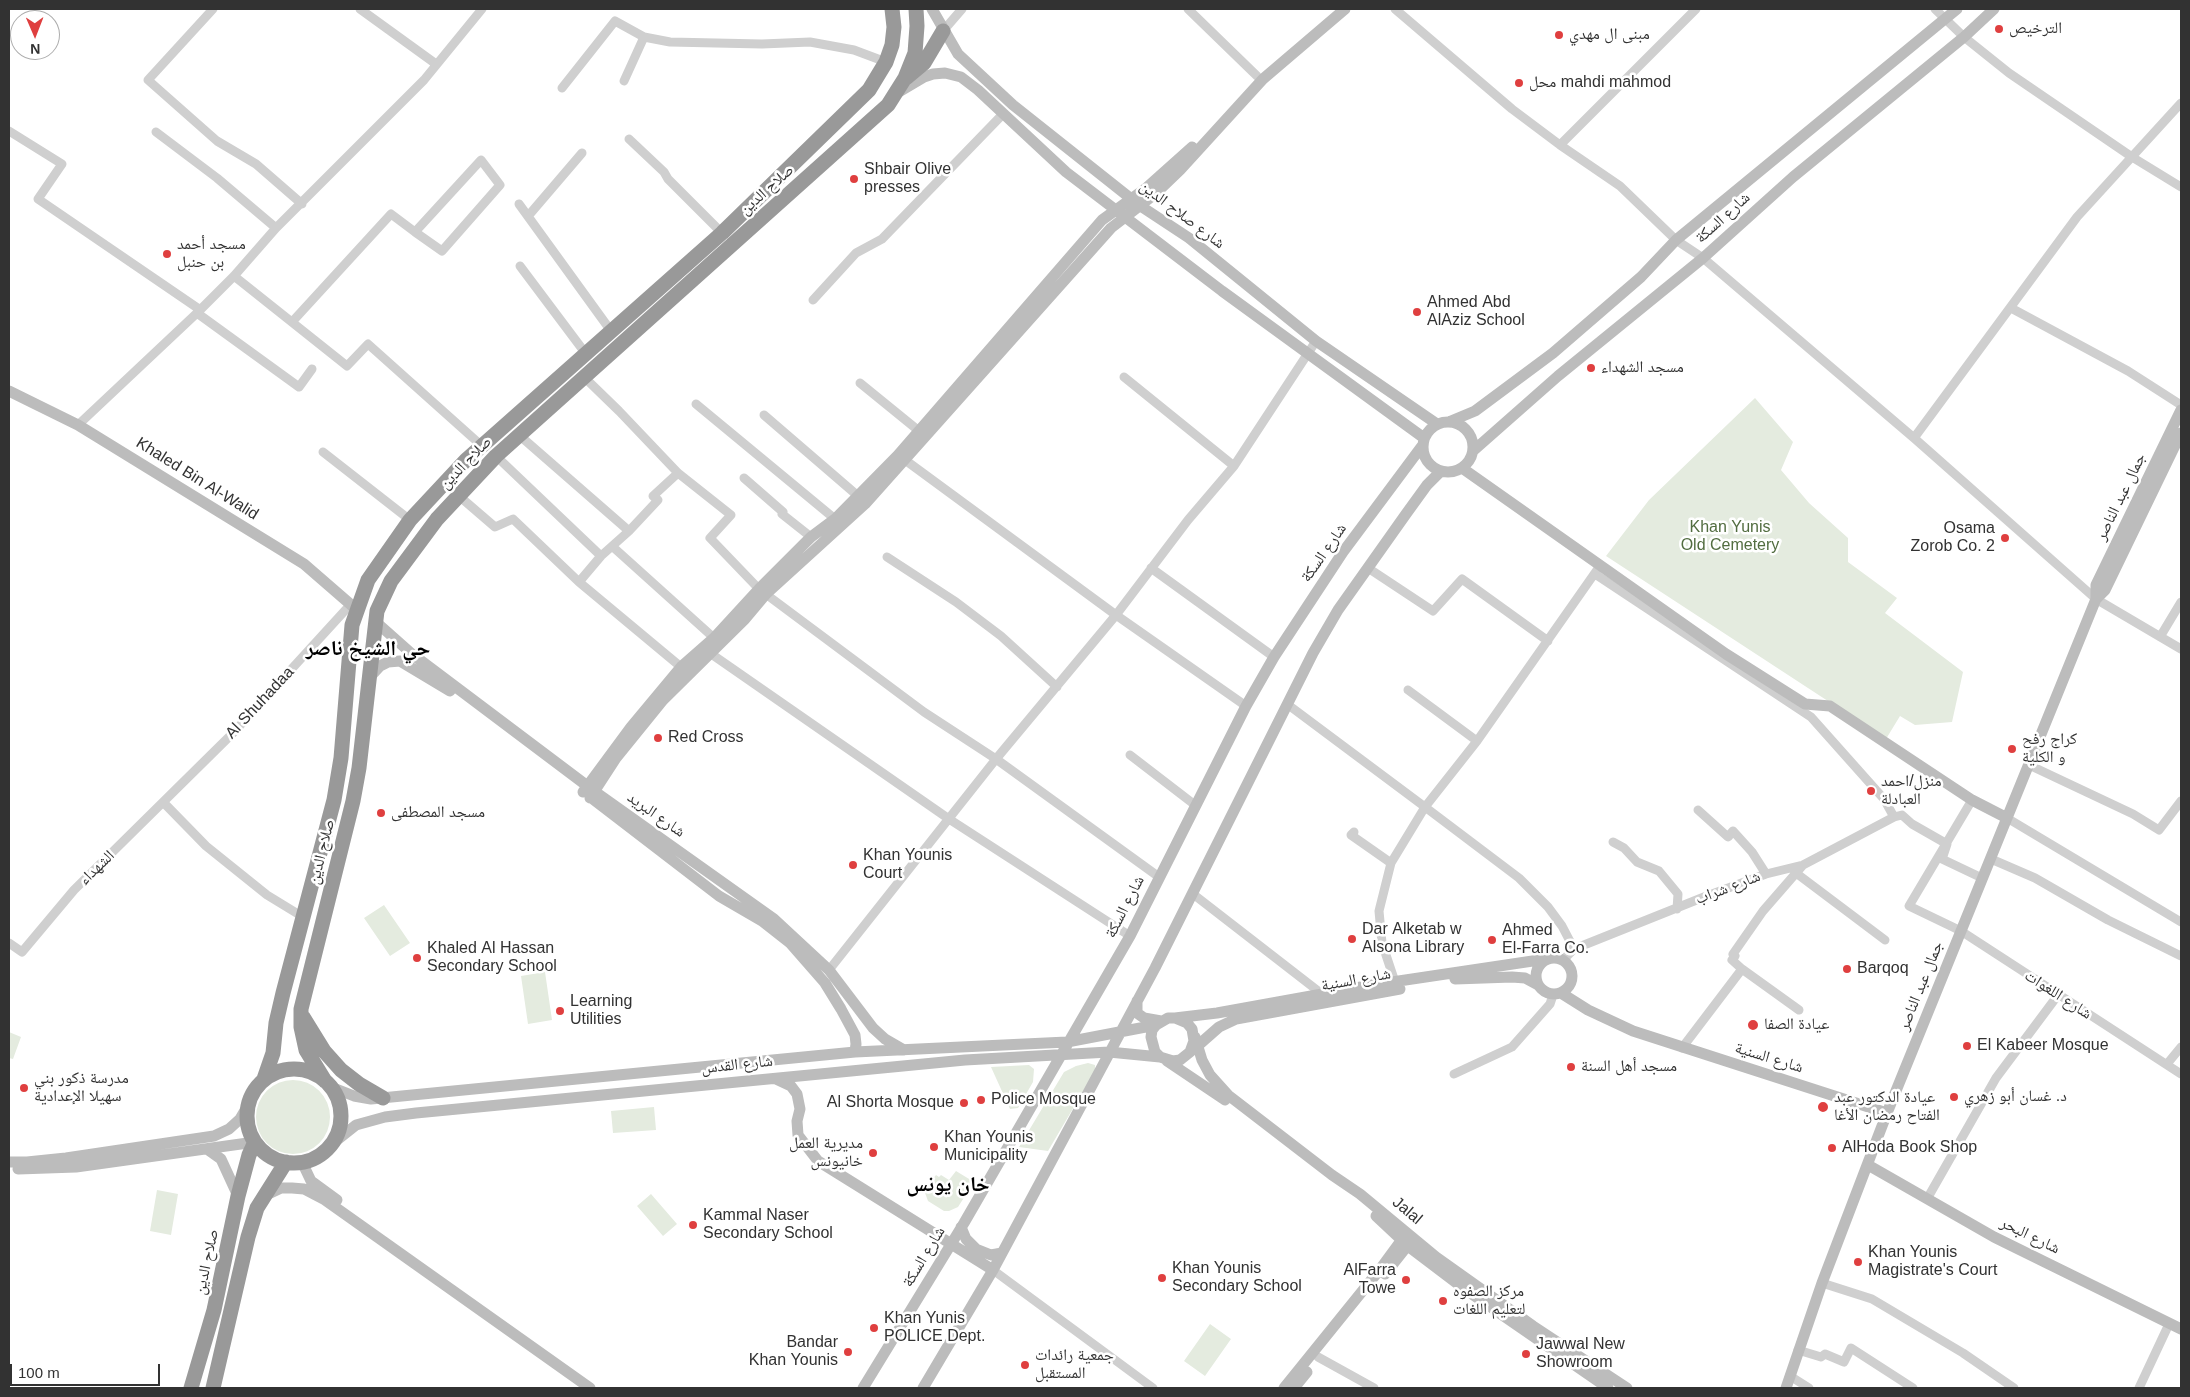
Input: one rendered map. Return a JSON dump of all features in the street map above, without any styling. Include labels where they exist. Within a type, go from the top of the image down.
[{"type":"highway","name":"صلاح الدين","points":[[264,1080],[273,1053],[276,1023],[338,780],[353,608],[368,580],[410,520],[429,497],[482,446],[722,233],[869,90],[886,62],[892,45],[894,27],[892,9]]},
{"type":"highway","name":"صلاح الدين","points":[[328,1084],[306,1050],[301,1027],[301,1014],[346,831],[359,768],[377,611],[391,580],[420,541],[496,456],[888,105],[905,78],[915,53],[916,9]]},
{"type":"highway","points":[[905,78],[924,63],[943,31]]},
{"type":"highway","points":[[587,352],[597,361],[589,374]]},
{"type":"highway","points":[[309,893],[329,896]]},
{"type":"highway","points":[[301,1014],[324,1051],[341,1070],[383,1098]]},
{"type":"highway","points":[[293,1068],[314,1073],[328,1084],[340,1106],[341,1120],[338,1133],[327,1148],[316,1157],[302,1162],[286,1162],[268,1156],[255,1142],[246,1121],[247,1107],[251,1096],[264,1080],[280,1071],[293,1068]]},
{"type":"highway","name":"صلاح الدين","points":[[190,1388],[214,1310],[238,1196],[249,1155],[255,1142]]},
{"type":"highway","points":[[213,1388],[248,1237],[257,1208],[286,1162]]},
{"type":"main road","name":"شارع صلاح الدين","points":[[932,9],[958,54],[1013,105],[1135,201],[1189,238],[1316,342],[1437,424]]},
{"type":"main road","points":[[589,792],[663,700],[811,537],[835,519],[901,457],[1111,228],[1121,213],[1190,149],[1257,76],[1335,9]]},
{"type":"main road","points":[[1135,201],[1155,194],[1180,170],[1263,79],[1345,9]]},
{"type":"main road","name":"شارع السكة","points":[[1451,421],[1475,411],[1553,353],[1641,277],[1676,240],[1956,9]]},
{"type":"main road","name":"شارع السكة","points":[[1473,451],[1566,370],[1702,258],[1793,177],[1964,37],[1994,9]]},
{"type":"main road","points":[[897,93],[924,77],[940,73],[961,77],[978,90],[1066,172],[1423,442]]},
{"type":"main road","points":[[589,792],[631,727],[681,668],[706,651],[714,638],[762,592],[865,504],[919,431],[1102,220],[1121,213]]},
{"type":"main road","name":"Khaled Bin Al-Walid","points":[[9,391],[78,425],[304,564],[353,608]]},
{"type":"main road","name":"جمال عبد الناصر","points":[[1786,1388],[1822,1283],[1887,1114],[2096,599],[2096,585],[2181,410]]},
{"type":"main road","points":[[1451,421],[1465,428],[1471,435],[1473,451],[1470,459],[1462,468],[1450,472],[1441,471],[1427,462],[1423,442],[1428,431],[1437,424],[1451,421]]},
{"type":"main road","name":"جمال عبد الناصر","points":[[2096,599],[2105,590],[2181,433]]},
{"type":"main road","name":"شارع السكة","points":[[863,1388],[951,1244],[1130,936],[1158,877],[1246,706],[1274,658],[1342,552],[1423,442]]},
{"type":"main road","points":[[1462,468],[1597,570],[1726,654],[1805,704],[1830,706],[1972,800],[2007,818]]},
{"type":"main road","points":[[923,1388],[993,1270],[1137,1001],[1193,894],[1287,704],[1338,610],[1426,485],[1441,471]]},
{"type":"main road","name":"شارع البريد","points":[[376,622],[412,654],[719,896],[762,921],[790,942],[825,983],[841,1009],[855,1035],[855,1052]]},
{"type":"main road","name":"شارع البريد","points":[[369,678],[380,666],[388,662],[400,661],[456,694],[589,792],[774,919],[829,970],[873,1028],[885,1039],[904,1050]]},
{"type":"main road","name":"شارع السنية","points":[[1175,1018],[1216,1013],[1394,982],[1552,958],[1563,960]]},
{"type":"main road","points":[[1538,985],[1536,972],[1546,959]]},
{"type":"main road","points":[[1557,994],[1566,990],[1572,980],[1571,968],[1563,960]]},
{"type":"main road","name":"شارع السنية","points":[[1194,1049],[1219,1027],[1236,1019],[1464,978],[1525,978],[1538,985],[1542,990],[1557,994],[1633,1031],[1887,1114]]},
{"type":"main road","points":[[1137,1001],[1137,1012],[1144,1018],[1159,1023]]},
{"type":"main road","points":[[1175,1018],[1187,1023],[1194,1034],[1194,1049],[1180,1060],[1163,1058],[1155,1052],[1151,1037],[1152,1030],[1159,1023],[1175,1018]]},
{"type":"main road","name":"شارع القدس","points":[[328,1084],[354,1096],[372,1099],[855,1052],[1067,1042],[1159,1023]]},
{"type":"main road","name":"Jalal","points":[[1194,1049],[1210,1075],[1228,1096],[1360,1194],[1407,1239],[1627,1388]]},
{"type":"main road","name":"شارع القدس","points":[[327,1148],[356,1125],[385,1117],[965,1060],[1109,1052],[1163,1058]]},
{"type":"main road","name":"Jalal","points":[[1163,1058],[1217,1094],[1358,1198],[1466,1290],[1608,1388]]},
{"type":"main road","points":[[772,1078],[787,1083],[797,1094],[800,1109],[797,1121],[798,1135],[818,1161],[993,1270]]},
{"type":"main road","points":[[9,1162],[56,1159],[214,1136],[229,1129],[240,1119],[247,1107]]},
{"type":"main road","points":[[9,1169],[40,1170],[76,1167],[255,1142]]},
{"type":"main road","points":[[207,1149],[221,1159],[238,1196]]},
{"type":"main road","points":[[302,1162],[311,1181],[600,1388]]},
{"type":"main road","name":"شارع البحر","points":[[1868,1165],[1994,1237],[2181,1330]]},
{"type":"main road","points":[[264,1196],[281,1188],[292,1188],[304,1189],[325,1200],[590,1388]]},
{"type":"main road","points":[[961,1227],[966,1239],[976,1249],[991,1255],[1002,1253]]},
{"type":"main road","points":[[1294,1388],[1407,1239]]},
{"type":"main road","points":[[1284,1388],[1381,1268],[1407,1239]]},
{"type":"street","points":[[213,9],[148,80],[217,140],[256,164],[302,204]]},
{"type":"street","points":[[360,9],[436,64]]},
{"type":"street","points":[[78,425],[234,276],[276,228],[424,80],[482,9]]},
{"type":"street","points":[[943,31],[962,9]]},
{"type":"street","points":[[1188,9],[1257,76]]},
{"type":"street","points":[[1395,9],[1512,109],[1620,186],[1676,240],[1702,258],[1914,438],[2096,599],[2181,649]]},
{"type":"street","points":[[1560,145],[1696,9]]},
{"type":"street","points":[[1935,9],[1964,37],[2009,73],[2181,188]]},
{"type":"street","points":[[562,88],[615,20],[644,37],[670,42],[762,44],[810,42],[854,50],[886,62]]},
{"type":"street","points":[[624,81],[644,37]]},
{"type":"street","points":[[1914,438],[2077,217],[2181,103]]},
{"type":"street","points":[[814,300],[856,253],[882,240],[1003,114]]},
{"type":"street","points":[[9,131],[62,164],[38,199],[198,311],[299,387],[312,369]]},
{"type":"street","points":[[156,132],[217,178],[276,228]]},
{"type":"street","points":[[628,139],[664,172],[668,179],[722,233]]},
{"type":"street","points":[[529,215],[582,152]]},
{"type":"street","points":[[292,322],[391,214],[415,232],[442,251],[500,185],[481,160],[415,232]]},
{"type":"street","points":[[520,204],[610,331]]},
{"type":"street","points":[[520,266],[587,352]]},
{"type":"street","points":[[234,276],[347,366],[368,344],[482,446]]},
{"type":"street","points":[[2011,308],[2128,371],[2181,405]]},
{"type":"street","points":[[829,970],[996,759],[1116,615],[1188,520],[1234,466],[1316,342]]},
{"type":"street","points":[[589,374],[619,411],[678,473],[731,515],[710,538],[762,592],[924,712],[996,759],[1158,877]]},
{"type":"street","points":[[1124,377],[1234,466]]},
{"type":"street","points":[[860,383],[919,431]]},
{"type":"street","points":[[696,404],[835,519]]},
{"type":"street","points":[[764,415],[858,496]]},
{"type":"street","points":[[519,435],[629,532]]},
{"type":"street","points":[[323,452],[410,520]]},
{"type":"street","points":[[496,456],[601,556]]},
{"type":"street","points":[[901,457],[1116,615],[1246,706]]},
{"type":"street","points":[[579,582],[601,556],[629,532],[658,500],[653,496],[678,473]]},
{"type":"street","points":[[744,478],[784,512],[782,514],[811,537]]},
{"type":"street","points":[[459,496],[495,528],[513,519],[579,582],[681,668]]},
{"type":"street","points":[[613,547],[714,638]]},
{"type":"street","points":[[887,558],[956,602],[1001,636],[1056,687]]},
{"type":"street","points":[[1152,568],[1274,658]]},
{"type":"street","points":[[1368,568],[1433,611],[1462,579],[1548,641]]},
{"type":"street","points":[[1394,982],[1382,943],[1379,911],[1391,863],[1425,807],[1477,741],[1597,570],[1811,717],[1884,799],[1894,817],[1902,815],[1912,824],[1947,844]]},
{"type":"street","points":[[2160,636],[2181,602]]},
{"type":"street","name":"Al Shuhadaa","points":[[189,776],[353,608]]},
{"type":"street","points":[[706,651],[949,819],[1130,936]]},
{"type":"street","points":[[1408,690],[1477,741]]},
{"type":"street","points":[[1287,704],[1519,878],[1548,907],[1562,926],[1574,949]]},
{"type":"street","points":[[1130,755],[1195,805]]},
{"type":"street","points":[[2028,765],[2133,814],[2159,830],[2181,802]]},
{"type":"street","name":"الشهداء","points":[[9,943],[22,952],[74,890],[164,803],[189,776]]},
{"type":"street","points":[[1972,800],[1947,844],[1942,859],[1982,878]]},
{"type":"street","points":[[164,803],[206,846],[267,895],[303,917]]},
{"type":"street","points":[[1698,810],[1728,837],[1733,831],[1752,852],[1766,874]]},
{"type":"street","name":"شارع شراب","points":[[1563,960],[1574,949],[1766,874],[1803,865],[1894,817]]},
{"type":"street","points":[[2007,818],[2181,922]]},
{"type":"street","points":[[1354,832],[1351,835],[1391,863]]},
{"type":"street","points":[[1613,842],[1624,848],[1637,862],[1659,870],[1678,894],[1677,909]]},
{"type":"street","name":"شارع اللغوات","points":[[1947,844],[1909,906],[1961,931],[2181,1074]]},
{"type":"street","points":[[1991,859],[2035,878],[2108,920],[2181,956]]},
{"type":"street","points":[[1799,1010],[1732,960],[1735,956],[1733,954],[1764,912],[1803,865]]},
{"type":"street","points":[[1796,873],[1886,940]]},
{"type":"street","points":[[1193,894],[1322,994]]},
{"type":"street","points":[[1682,1048],[1742,968]]},
{"type":"street","points":[[1454,1074],[1512,1047],[1557,994]]},
{"type":"street","points":[[1927,1199],[1996,1078],[2058,995]]},
{"type":"street","points":[[2167,1064],[2181,1047]]},
{"type":"street","points":[[993,1270],[1153,1388]]},
{"type":"street","points":[[1822,1283],[1872,1299],[1963,1354],[2014,1388]]},
{"type":"street","points":[[2139,1388],[2169,1324]]},
{"type":"street","points":[[1798,1350],[1822,1357],[1825,1354],[1844,1362],[1851,1348],[1913,1388]]},
{"type":"street","points":[[1318,1357],[1374,1388]]},
{"type":"street","points":[[1790,1376],[1809,1388]]},
{"type":"green space","name":"Khan Yunis Old Cemetery","points":[[1755,398],[1793,442],[1781,470],[1809,503],[1848,538],[1848,562],[1897,598],[1885,613],[1963,672],[1952,722],[1915,725],[1900,716],[1886,739],[1606,556],[1649,500]]},
{"type":"green space","points":[[384,905],[410,943],[390,956],[364,918]]},
{"type":"green space","points":[[545,972],[552,1020],[528,1024],[521,976]]},
{"type":"green space","points":[[9,1032],[21,1037],[13,1059],[9,1058]]},
{"type":"green space","points":[[1088,1063],[1095,1065],[1095,1071],[1048,1151],[1019,1147],[1064,1072]]},
{"type":"green space","points":[[1029,1065],[1034,1069],[1033,1082],[1018,1108],[1010,1109],[991,1067]]},
{"type":"green space","points":[[293,1080],[307,1083],[319,1091],[327,1103],[330,1117],[327,1131],[319,1143],[307,1151],[293,1154],[279,1151],[267,1143],[259,1131],[256,1117],[259,1103],[267,1091],[279,1083]]},
{"type":"green space","points":[[654,1107],[656,1130],[613,1133],[611,1111]]},
{"type":"green space","points":[[956,1171],[974,1182],[958,1207],[944,1211],[928,1201],[924,1190],[936,1175],[939,1177],[941,1175],[949,1180]]},
{"type":"green space","points":[[157,1190],[178,1194],[171,1235],[150,1231]]},
{"type":"green space","points":[[651,1194],[677,1224],[663,1236],[637,1206]]},
{"type":"green space","points":[[1210,1324],[1231,1339],[1205,1376],[1184,1361]]},
{"type":"place","name":"الترخيص","points":[[1999,29]]},
{"type":"place","name":"مبنى ال مهدي","points":[[1559,35]]},
{"type":"place","name":"محل mahdi mahmod","points":[[1519,83]]},
{"type":"place","name":"Shbair Olive presses","points":[[854,179]]},
{"type":"place","name":"مسجد أحمد بن حنبل","points":[[167,254]]},
{"type":"place","name":"Ahmed Abd AlAziz School","points":[[1417,312]]},
{"type":"place","name":"مسجد الشهداء","points":[[1591,368]]},
{"type":"place","name":"Osama Zorob Co. 2","points":[[2005,538]]},
{"type":"place","name":"Red Cross","points":[[658,738]]},
{"type":"place","name":"كراج رفح و الكلية","points":[[2012,749]]},
{"type":"place","name":"منزل/احمد العبادلة","points":[[1871,791]]},
{"type":"place","name":"مسجد المصطفى","points":[[381,813]]},
{"type":"place","name":"Khan Younis Court","points":[[853,865]]},
{"type":"place","name":"Dar Alketab w Alsona Library","points":[[1352,939]]},
{"type":"place","name":"Ahmed El-Farra Co.","points":[[1492,940]]},
{"type":"place","name":"Khaled Al Hassan Secondary School","points":[[417,958]]},
{"type":"place","name":"Barqoq","points":[[1847,969]]},
{"type":"place","name":"Learning Utilities","points":[[560,1011]]},
{"type":"place","name":"عيادة الصفا","points":[[1753,1025]]},
{"type":"place","name":"El Kabeer Mosque","points":[[1967,1046]]},
{"type":"place","name":"مسجد أهل السنة","points":[[1571,1067]]},
{"type":"place","name":"مدرسة ذكور بني سهيلا الإعدادية","points":[[24,1088]]},
{"type":"place","name":"د. غسان أبو زهري","points":[[1954,1097]]},
{"type":"place","name":"Police Mosque","points":[[981,1100]]},
{"type":"place","name":"Al Shorta Mosque","points":[[964,1103]]},
{"type":"place","name":"عيادة الدكتور عبد الفتاح رمضان الأغا","points":[[1823,1107]]},
{"type":"place","name":"Khan Younis Municipality","points":[[934,1147]]},
{"type":"place","name":"AlHoda Book Shop","points":[[1832,1148]]},
{"type":"place","name":"مديرية العمل خانيونس","points":[[873,1153]]},
{"type":"place","name":"Kammal Naser Secondary School","points":[[693,1225]]},
{"type":"place","name":"Khan Younis Magistrate's Court","points":[[1858,1262]]},
{"type":"place","name":"Khan Younis Secondary School","points":[[1162,1278]]},
{"type":"place","name":"AlFarra Towe","points":[[1406,1280]]},
{"type":"place","name":"مركز الصفوه لتعليم اللغات","points":[[1443,1301]]},
{"type":"place","name":"Khan Yunis POLICE Dept.","points":[[874,1328]]},
{"type":"place","name":"Bandar Khan Younis","points":[[848,1352]]},
{"type":"place","name":"Jawwal New Showroom","points":[[1526,1354]]},
{"type":"place","name":"جمعية رائدات المستقبل","points":[[1025,1365]]},
{"type":"district","name":"حي الشيخ ناصر","points":[[368,649]]},
{"type":"district","name":"خان يونس","points":[[948,1185]]}]
